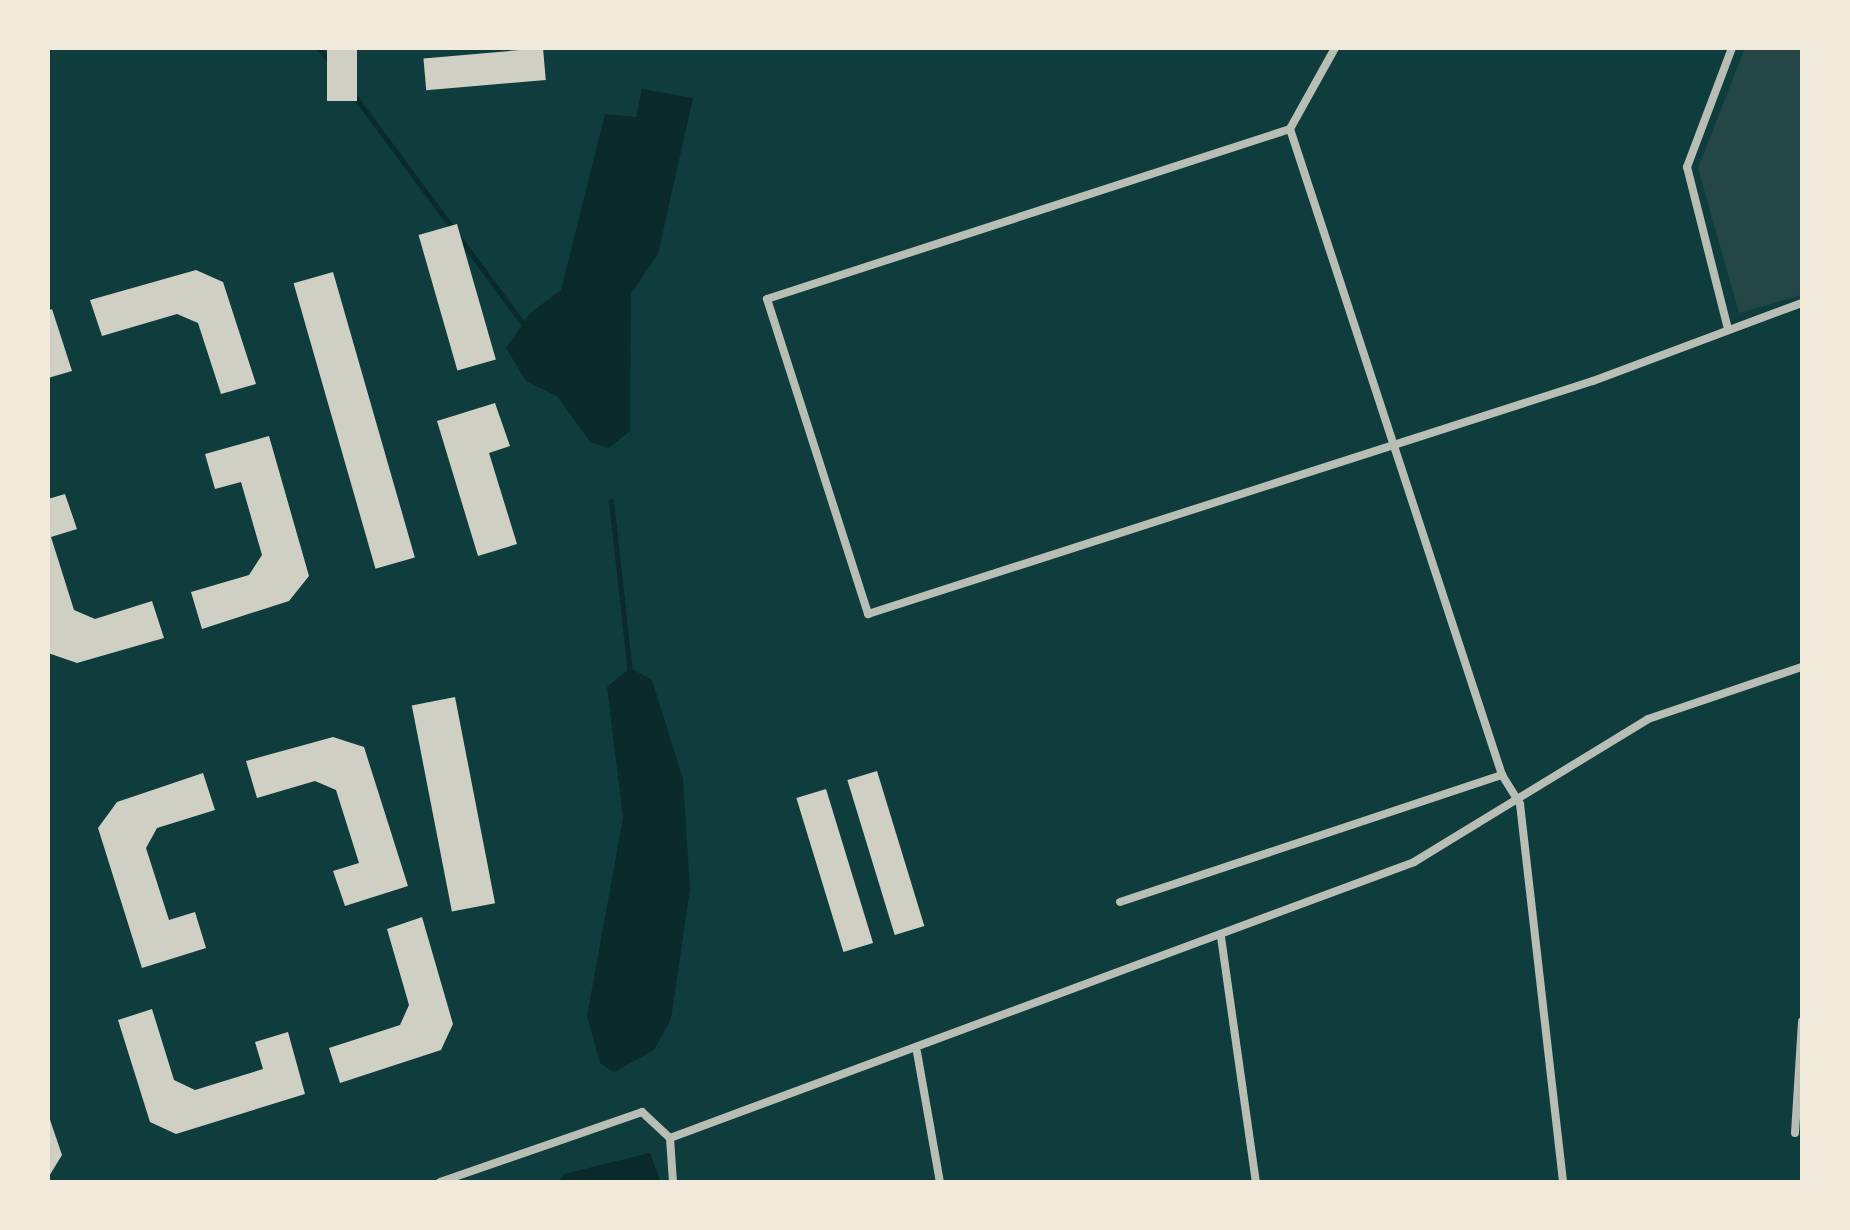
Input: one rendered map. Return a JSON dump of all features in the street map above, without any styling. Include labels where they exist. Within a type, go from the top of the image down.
[{"type":"street","points":[[1334,48],[1290,129],[767,299],[868,614],[1395,444],[1802,304]]},
{"type":"street","points":[[1728,329],[1688,167],[1732,48]]},
{"type":"street","points":[[1290,129],[1502,776],[1520,804],[1563,1182]]},
{"type":"street","points":[[670,1138],[917,1052],[1414,862],[1520,804],[1648,719],[1802,667]]},
{"type":"street","points":[[1120,902],[1502,776]]},
{"type":"street","points":[[1221,936],[1256,1182]]},
{"type":"street","points":[[1795,1133],[1802,1022]]},
{"type":"street","points":[[917,1052],[940,1182]]},
{"type":"street","points":[[440,1182],[642,1112],[670,1138],[673,1182]]},
{"type":"shaded area","points":[[1745,48],[1802,48],[1802,295],[1739,313],[1698,168]]},
{"type":"shaded area","points":[[642,89],[693,98],[658,254],[631,294],[630,431],[609,448],[590,442],[558,397],[526,381],[506,348],[530,313],[561,290],[605,114],[636,117]]},
{"type":"shaded area","points":[[630,668],[652,680],[683,779],[690,889],[671,1019],[654,1050],[614,1072],[600,1063],[587,1016],[623,818],[607,687]]},
{"type":"shaded area","points":[[650,1153],[661,1182],[558,1182],[564,1174]]},
{"type":"building","points":[[327,48],[357,48],[357,101],[327,101]]},
{"type":"building","points":[[543,48],[546,80],[426,90],[423,58]]},
{"type":"building","points":[[457,224],[496,360],[457,371],[419,235]]},
{"type":"building","points":[[196,270],[223,282],[256,384],[221,394],[198,323],[177,314],[102,336],[90,300]]},
{"type":"building","points":[[333,272],[415,557],[375,569],[294,283]]},
{"type":"building","points":[[52,309],[72,371],[48,378],[48,311]]},
{"type":"building","points":[[495,403],[510,446],[489,453],[517,544],[478,556],[437,421]]},
{"type":"building","points":[[269,436],[309,576],[289,601],[202,629],[191,592],[249,575],[262,555],[241,482],[215,489],[205,454]]},
{"type":"building","points":[[65,494],[77,529],[51,537],[74,610],[95,619],[152,601],[164,638],[77,663],[48,653],[48,499]]},
{"type":"building","points":[[455,697],[495,903],[452,912],[412,705]]},
{"type":"building","points":[[333,737],[364,747],[408,886],[345,906],[333,871],[359,863],[336,790],[315,781],[257,798],[246,761]]},
{"type":"building","points":[[877,771],[924,926],[895,935],[847,780]]},
{"type":"building","points":[[203,773],[215,810],[157,828],[146,848],[169,920],[195,912],[206,948],[142,968],[98,828],[117,802]]},
{"type":"building","points":[[826,789],[873,943],[843,952],[796,798]]},
{"type":"building","points":[[422,917],[453,1024],[441,1050],[340,1083],[329,1048],[400,1025],[409,1005],[387,929]]},
{"type":"building","points":[[152,1009],[174,1080],[195,1090],[263,1069],[255,1042],[288,1032],[305,1094],[176,1134],[150,1122],[118,1020]]},
{"type":"building","points":[[48,1114],[62,1155],[48,1178]]},
{"type":"waterway","points":[[319,48],[332,65]]},
{"type":"waterway","points":[[356,98],[525,326]]},
{"type":"waterway","points":[[611,501],[630,672]]}]
